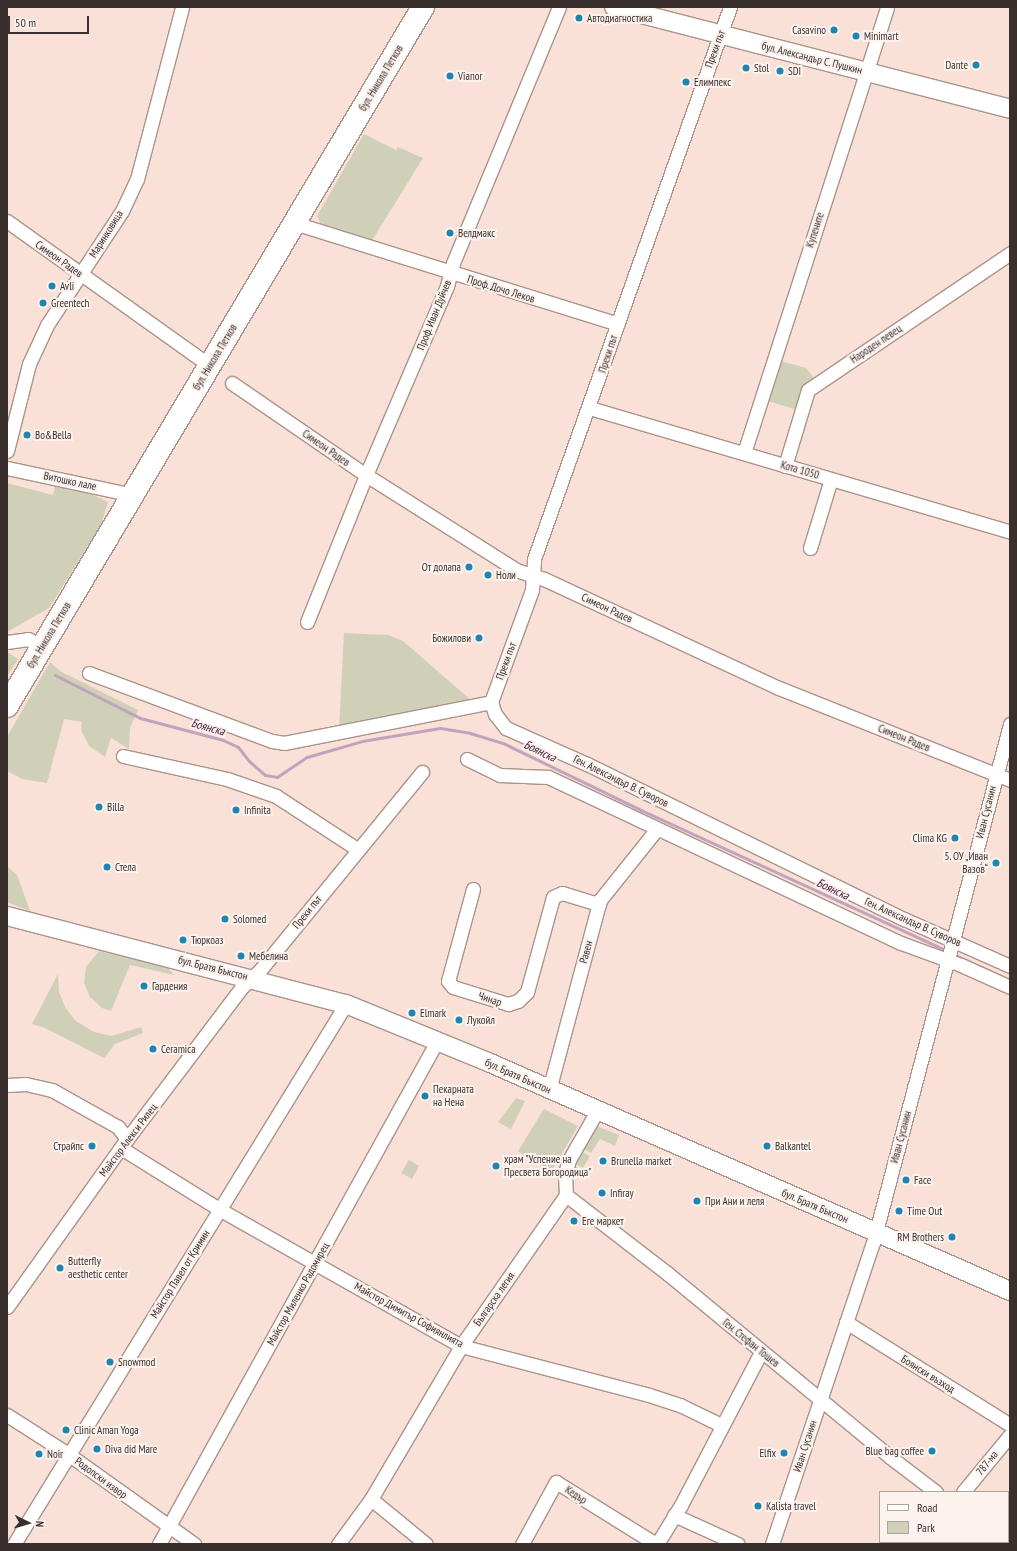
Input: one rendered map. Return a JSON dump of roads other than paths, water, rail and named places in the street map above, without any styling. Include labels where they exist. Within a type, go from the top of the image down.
[{"type":"highway","name":"бул. Никола Петков","points":[[7,706],[424,7]]},
{"type":"street","name":"Маринковица","points":[[7,451],[28,364],[47,325],[122,211],[136,179],[182,7]]},
{"type":"street","name":"Проф. Иван Дуйчев","points":[[307,622],[559,7]]},
{"type":"street","name":"бул. Александър С. Пушкин","points":[[614,7],[1010,109]]},
{"type":"street","name":"Преки път","points":[[491,702],[532,590],[534,559],[590,408],[618,324],[730,7]]},
{"type":"street","name":"Купените","points":[[744,453],[887,7]]},
{"type":"street","name":"Симеон Радев","points":[[7,221],[210,366]]},
{"type":"street","name":"Проф. Дочо Леков","points":[[294,223],[450,274],[618,324]]},
{"type":"street","name":"Народен певец","points":[[785,466],[808,390],[1010,253]]},
{"type":"street","name":"Симеон Радев","points":[[232,383],[366,475],[516,570],[532,575],[779,688],[1010,780]]},
{"type":"street","name":"Кота 1050","points":[[590,408],[1010,532]]},
{"type":"street","name":"Витошко лале","points":[[7,468],[133,495]]},
{"type":"street","points":[[810,548],[831,479]]},
{"type":"street","points":[[7,642],[28,639],[42,647]]},
{"type":"street","points":[[89,673],[272,741],[284,743],[491,702]]},
{"type":"street","name":"Ген. Александър В. Суворов","points":[[491,702],[495,714],[506,728],[587,764],[904,919],[955,940],[1010,966]]},
{"type":"street","name":"Иван Сусанин","points":[[772,1544],[876,1232],[950,961],[1010,724]]},
{"type":"street","points":[[123,756],[227,780],[276,796],[357,849]]},
{"type":"street","name":"Ген. Александър В. Суворов","points":[[467,759],[500,775],[548,777],[656,830],[901,943],[950,961],[1010,987]]},
{"type":"street","name":"Преки път","points":[[253,978],[357,849],[422,772]]},
{"type":"street","name":"Равен","points":[[549,1090],[599,904],[656,830]]},
{"type":"street","name":"Чинар","points":[[473,889],[448,980],[453,987],[508,1004],[518,1001],[527,992],[553,897],[562,892],[599,904]]},
{"type":"street","name":"бул. Братя Бъкстон","points":[[7,916],[253,978],[346,1004],[549,1090],[1010,1291]]},
{"type":"street","name":"Майстор Алекси Рилец","points":[[7,1307],[124,1143],[241,988],[253,978]]},
{"type":"street","name":"Майстор Павел от Кримин","points":[[14,1544],[346,1004]]},
{"type":"street","name":"Майстор Миленко Радомирец","points":[[159,1544],[436,1043]]},
{"type":"street","name":"Майстор Димитър Софиянлията","points":[[7,1085],[26,1084],[52,1090],[118,1127],[124,1143],[219,1209],[461,1346],[626,1388],[680,1405],[721,1426]]},
{"type":"street","points":[[566,1195],[565,1172],[569,1160],[597,1111]]},
{"type":"street","name":"Българска легия","points":[[338,1544],[371,1498],[461,1346],[566,1195]]},
{"type":"street","name":"Ген. Стефан Тошев","points":[[566,1195],[667,1273],[761,1352],[935,1491]]},
{"type":"street","name":"Боянски възход","points":[[846,1322],[1010,1425]]},
{"type":"street","points":[[656,1544],[674,1516],[761,1352]]},
{"type":"street","name":"Родопски извор","points":[[7,1415],[68,1454],[194,1544]]},
{"type":"street","name":"787-ма","points":[[964,1491],[1010,1435]]},
{"type":"street","name":"Кедър","points":[[522,1544],[556,1482],[656,1544]]},
{"type":"street","points":[[371,1498],[426,1544]]},
{"type":"street","points":[[674,1516],[738,1544]]},
{"type":"waterway","name":"Боянска","points":[[55,675],[140,718],[223,740],[238,747],[249,761],[265,775],[277,777],[307,757],[362,741],[440,728],[470,733],[505,744],[641,810],[947,951]]},
{"type":"waterway","name":"Боянска","points":[[953,954],[1005,978]]},
{"type":"place","name":"Автодиагностика","points":[[579,18]]},
{"type":"place","name":"Casavino","points":[[834,30]]},
{"type":"place","name":"Minimart","points":[[856,36]]},
{"type":"place","name":"Dante","points":[[976,65]]},
{"type":"place","name":"Stol","points":[[746,68]]},
{"type":"place","name":"SDI","points":[[780,71]]},
{"type":"place","name":"Vianor","points":[[450,76]]},
{"type":"place","name":"Елимпекс","points":[[686,82]]},
{"type":"place","name":"Велдмакс","points":[[450,233]]},
{"type":"place","name":"Avli","points":[[52,286]]},
{"type":"place","name":"Greentech","points":[[43,303]]},
{"type":"place","name":"Bo&Bella","points":[[27,435]]},
{"type":"place","name":"От долапа","points":[[469,567]]},
{"type":"place","name":"Ноли","points":[[488,575]]},
{"type":"place","name":"Божилови","points":[[479,638]]},
{"type":"place","name":"Billa","points":[[99,807]]},
{"type":"place","name":"Infinita","points":[[236,810]]},
{"type":"place","name":"Clima KG","points":[[955,838]]},
{"type":"place","name":"5. ОУ „Иван Вазов“","points":[[996,863]]},
{"type":"place","name":"Стела","points":[[107,867]]},
{"type":"place","name":"Solomed","points":[[225,919]]},
{"type":"place","name":"Тюркоаз","points":[[183,940]]},
{"type":"place","name":"Мебелина","points":[[241,956]]},
{"type":"place","name":"Гардения","points":[[144,986]]},
{"type":"place","name":"Elmark","points":[[412,1013]]},
{"type":"place","name":"Лукойл","points":[[459,1020]]},
{"type":"place","name":"Ceramica","points":[[153,1049]]},
{"type":"place","name":"Пекарната на Нена","points":[[425,1096]]},
{"type":"place","name":"Страйпс","points":[[92,1146]]},
{"type":"place","name":"Balkantel","points":[[767,1146]]},
{"type":"place","name":"Brunella market","points":[[603,1161]]},
{"type":"place","name":"храм \"Успение на Пресвета Богородица\"","points":[[496,1166]]},
{"type":"place","name":"Face","points":[[906,1180]]},
{"type":"place","name":"Infiray","points":[[602,1193]]},
{"type":"place","name":"При Ани и леля","points":[[697,1201]]},
{"type":"place","name":"Time Out","points":[[899,1211]]},
{"type":"place","name":"Еге маркет","points":[[574,1221]]},
{"type":"place","name":"RM Brothers","points":[[952,1237]]},
{"type":"place","name":"Butterfly aesthetic center","points":[[60,1268]]},
{"type":"place","name":"Snowmod","points":[[110,1362]]},
{"type":"place","name":"Clinic Aman Yoga","points":[[66,1430]]},
{"type":"place","name":"Diva did Mare","points":[[97,1449]]},
{"type":"place","name":"Blue bag coffee","points":[[932,1451]]},
{"type":"place","name":"Elfix","points":[[784,1453]]},
{"type":"place","name":"Noir","points":[[39,1454]]},
{"type":"place","name":"Kalista travel","points":[[758,1506]]}]
